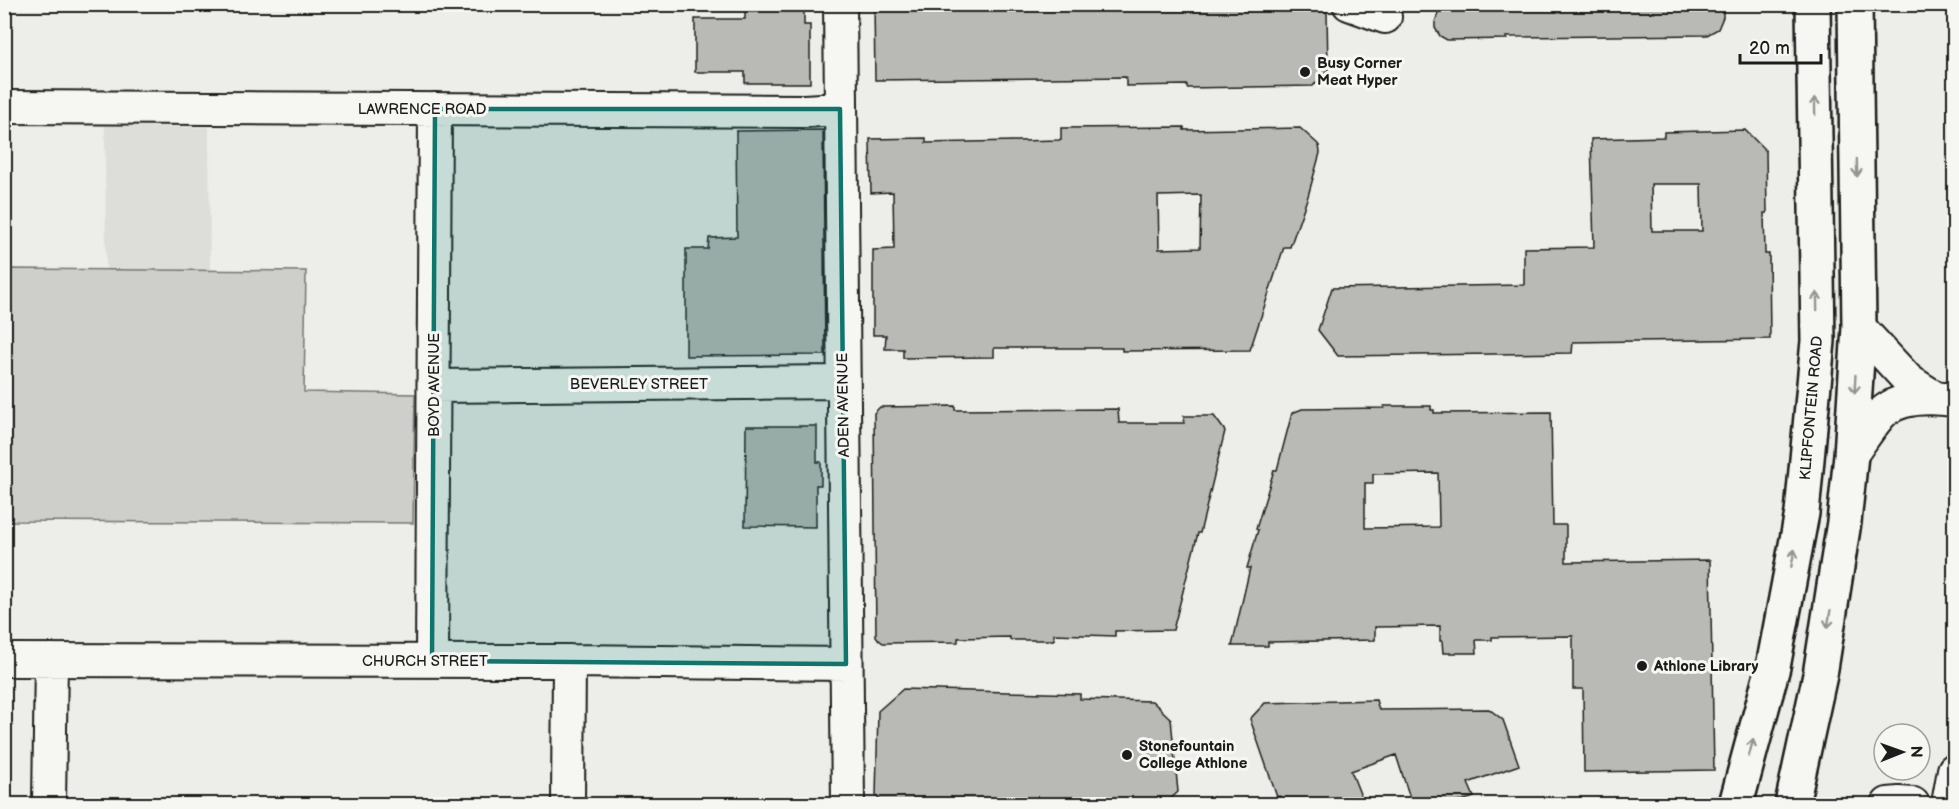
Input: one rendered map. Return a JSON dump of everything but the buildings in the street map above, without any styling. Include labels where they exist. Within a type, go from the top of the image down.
[{"type":"main road","name":"KLIPFONTEIN ROAD","points":[[1736,804],[1773,667],[1802,513],[1818,341],[1814,4]]},
{"type":"main road","points":[[1792,804],[1821,675],[1844,522],[1851,455],[1859,327],[1855,4]]},
{"type":"street","name":"ADEN AVENUE","points":[[840,4],[848,804]]},
{"type":"street","points":[[1349,4],[1384,17]]},
{"type":"street","name":"LAWRENCE ROAD","points":[[4,107],[792,111],[840,109]]},
{"type":"street","name":"BOYD AVENUE","points":[[432,661],[435,109]]},
{"type":"street","points":[[1859,327],[1909,381],[1944,399]]},
{"type":"street","name":"BEVERLEY STREET","points":[[434,386],[843,382]]},
{"type":"street","points":[[1851,455],[1884,412],[1906,401],[1944,399]]},
{"type":"street","name":"CHURCH STREET","points":[[4,660],[846,664]]},
{"type":"street","points":[[49,804],[51,660]]},
{"type":"street","points":[[568,804],[569,661]]},
{"type":"street","points":[[1948,804],[1954,770]]},
{"type":"street","points":[[1888,804],[1913,804]]},
{"type":"highlighted area","points":[[435,109],[840,109],[846,664],[432,661]]},
{"type":"shaded area","points":[[105,126],[209,127],[210,270],[106,270]]},
{"type":"shaded area","points":[[5,269],[306,271],[304,392],[415,394],[413,523],[5,521]]},
{"type":"place","name":"Busy Corner Meat Hyper","points":[[1305,72]]},
{"type":"place","name":"Athlone Library","points":[[1642,666]]},
{"type":"place","name":"Stonefountain College Athlone","points":[[1127,755]]}]
